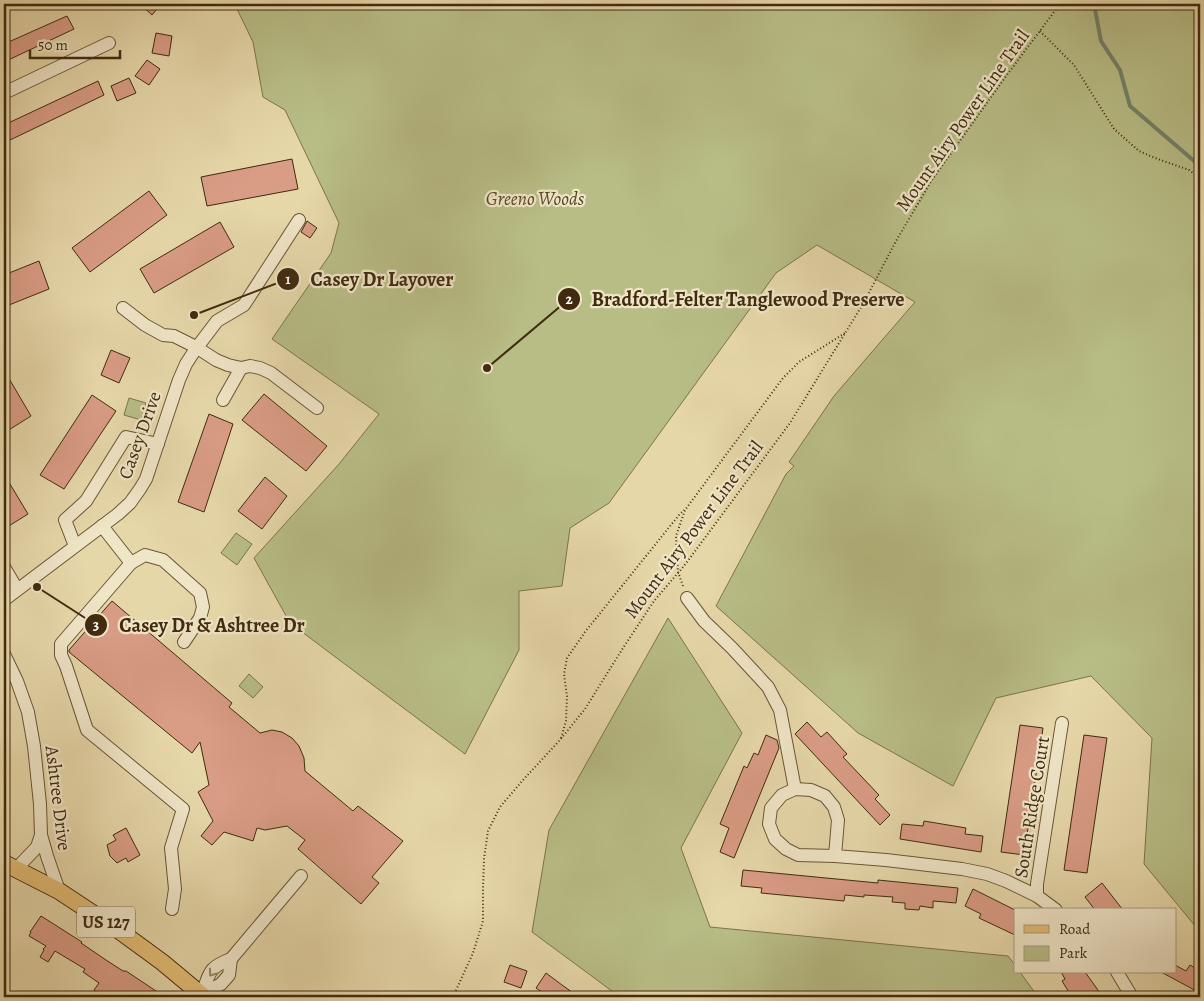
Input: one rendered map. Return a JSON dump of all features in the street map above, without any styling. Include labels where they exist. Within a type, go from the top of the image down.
[{"type":"main road","name":"US 127","points":[[10,866],[59,890],[162,962],[202,996]]},
{"type":"street","points":[[4,93],[109,43]]},
{"type":"street","name":"Casey Drive","points":[[4,600],[130,503],[140,489],[150,468],[179,380],[196,347],[217,321],[244,305],[299,220]]},
{"type":"street","points":[[123,308],[145,325],[163,334],[174,336],[222,363],[241,368],[250,366],[260,368],[271,373],[317,408]]},
{"type":"street","points":[[223,400],[241,368]]},
{"type":"street","points":[[76,546],[65,520],[86,501],[126,437],[158,444]]},
{"type":"street","points":[[102,526],[131,563]]},
{"type":"street","points":[[172,909],[176,889],[171,848],[183,809],[87,730],[61,655],[61,644],[131,563],[145,555],[163,560],[200,593],[203,607],[200,618],[184,642]]},
{"type":"street","points":[[4,567],[18,589]]},
{"type":"street","points":[[687,598],[704,621],[768,687],[780,710],[795,789]]},
{"type":"street","name":"Ashtree Drive","points":[[4,654],[17,681],[28,712],[34,746],[41,835],[59,890]]},
{"type":"street","name":"South Ridge Court","points":[[1037,896],[1037,884],[1062,723]]},
{"type":"street","points":[[835,856],[838,820],[834,807],[825,796],[811,790],[795,789],[782,795],[771,808],[769,824],[775,840],[786,849],[798,855],[886,860],[962,869],[987,874],[1037,896],[1053,908]]},
{"type":"street","points":[[10,866],[32,853],[37,847],[41,835]]},
{"type":"street","points":[[202,996],[209,974],[219,964],[231,960],[301,876]]},
{"type":"street","points":[[1118,974],[1132,997]]},
{"type":"path","name":"Mount Airy Power Line Trail","points":[[453,997],[472,953],[483,921],[484,859],[488,831],[500,807],[585,710],[654,601],[790,423],[863,304],[896,241],[932,180],[1060,4]]},
{"type":"path","points":[[1040,31],[1074,65],[1114,129],[1139,151],[1189,170],[1200,178]]},
{"type":"path","name":"Mount Airy Power Line Trail","points":[[560,740],[566,721],[567,696],[564,674],[567,658],[585,632],[651,549],[685,510],[783,378],[799,362],[846,332]]},
{"type":"path","points":[[685,510],[676,536],[678,572],[687,598]]},
{"type":"green space","name":"Greeno Woods","points":[[240,4],[1200,4],[1200,932],[1144,864],[1152,738],[1091,676],[996,698],[953,786],[858,733],[716,606],[786,474],[794,466],[789,462],[834,396],[915,302],[817,245],[776,273],[609,503],[570,528],[562,586],[519,591],[519,650],[465,754],[290,623],[254,558],[339,464],[379,414],[272,339],[331,253],[339,223],[285,110],[263,97],[253,42],[237,9]]},
{"type":"green space","points":[[129,398],[146,403],[141,420],[124,415]]},
{"type":"green space","points":[[236,533],[252,544],[237,565],[221,553]]},
{"type":"green space","points":[[668,618],[742,733],[681,848],[710,927],[1008,956],[1014,964],[1014,974],[1021,974],[1038,997],[620,997],[532,932],[549,830]]},
{"type":"green space","points":[[249,674],[263,687],[253,698],[239,686]]},
{"type":"building","points":[[140,4],[161,4],[152,15]]},
{"type":"building","points":[[67,16],[74,29],[4,62],[4,44]]},
{"type":"building","points":[[156,33],[172,36],[169,56],[152,53]]},
{"type":"building","points":[[147,60],[160,69],[149,85],[135,76]]},
{"type":"building","points":[[129,78],[136,93],[117,101],[111,86]]},
{"type":"building","points":[[98,81],[104,95],[10,140],[4,125]]},
{"type":"building","points":[[292,159],[298,189],[207,206],[201,177]]},
{"type":"building","points":[[149,191],[167,215],[90,272],[72,248]]},
{"type":"building","points":[[307,221],[317,228],[310,238],[301,232]]},
{"type":"building","points":[[220,222],[234,247],[154,293],[140,269]]},
{"type":"building","points":[[39,261],[49,289],[4,307],[4,275]]},
{"type":"building","points":[[111,350],[130,358],[119,383],[101,375]]},
{"type":"building","points":[[4,370],[31,416],[4,433]]},
{"type":"building","points":[[264,394],[327,446],[306,471],[242,420]]},
{"type":"building","points":[[92,395],[116,411],[64,489],[40,475]]},
{"type":"building","points":[[209,414],[233,424],[204,512],[178,502]]},
{"type":"building","points":[[4,474],[28,514],[4,529]]},
{"type":"building","points":[[265,477],[287,496],[262,529],[238,511]]},
{"type":"building","points":[[112,601],[232,703],[229,707],[260,733],[272,730],[282,732],[292,738],[299,746],[304,758],[305,771],[353,811],[358,806],[403,841],[372,877],[379,883],[361,904],[298,849],[305,840],[287,826],[265,830],[257,828],[253,841],[224,832],[212,845],[201,836],[213,821],[198,792],[209,785],[200,742],[192,753],[69,652]]},
{"type":"building","points":[[807,722],[821,737],[827,732],[847,754],[843,757],[879,795],[875,799],[890,815],[880,825],[795,734]]},
{"type":"building","points":[[1020,725],[1043,728],[1024,855],[1001,852]]},
{"type":"building","points":[[766,735],[777,740],[779,748],[734,858],[720,852],[729,828],[720,824],[744,766],[747,768],[754,753],[758,755]]},
{"type":"building","points":[[1084,735],[1107,738],[1087,873],[1064,870]]},
{"type":"building","points":[[924,821],[966,828],[965,834],[983,836],[981,852],[900,839],[902,824],[923,826]]},
{"type":"building","points":[[126,828],[140,855],[128,862],[126,858],[117,863],[110,856],[107,845],[116,840],[113,835]]},
{"type":"building","points":[[743,870],[878,883],[878,880],[958,888],[956,903],[933,901],[933,908],[920,906],[919,910],[905,909],[905,903],[892,902],[893,897],[845,895],[844,901],[761,893],[762,888],[741,886]]},
{"type":"building","points":[[1102,883],[1121,908],[1093,908],[1085,897]]},
{"type":"building","points":[[973,889],[1014,910],[1014,935],[979,918],[981,914],[965,906]]},
{"type":"building","points":[[41,916],[165,997],[105,997],[94,990],[99,983],[83,972],[85,969],[55,951],[48,962],[40,957],[46,946],[29,936]]},
{"type":"building","points":[[510,965],[527,971],[521,988],[504,982]]},
{"type":"building","points":[[1190,965],[1200,971],[1200,993],[1165,974],[1176,974],[1176,966],[1186,971]]},
{"type":"building","points":[[546,973],[579,997],[549,997],[536,988]]},
{"type":"building","points":[[1062,974],[1086,974],[1103,997],[1077,997],[1073,991],[1070,994],[1062,981],[1065,979]]},
{"type":"waterway","points":[[1094,4],[1101,41],[1120,70],[1130,106],[1200,166]]},
{"type":"place","name":"Casey Dr Layover","points":[[194,315]]},
{"type":"place","name":"Bradford-Felter Tanglewood Preserve","points":[[487,368]]},
{"type":"place","name":"Casey Dr & Ashtree Dr","points":[[37,587]]}]
